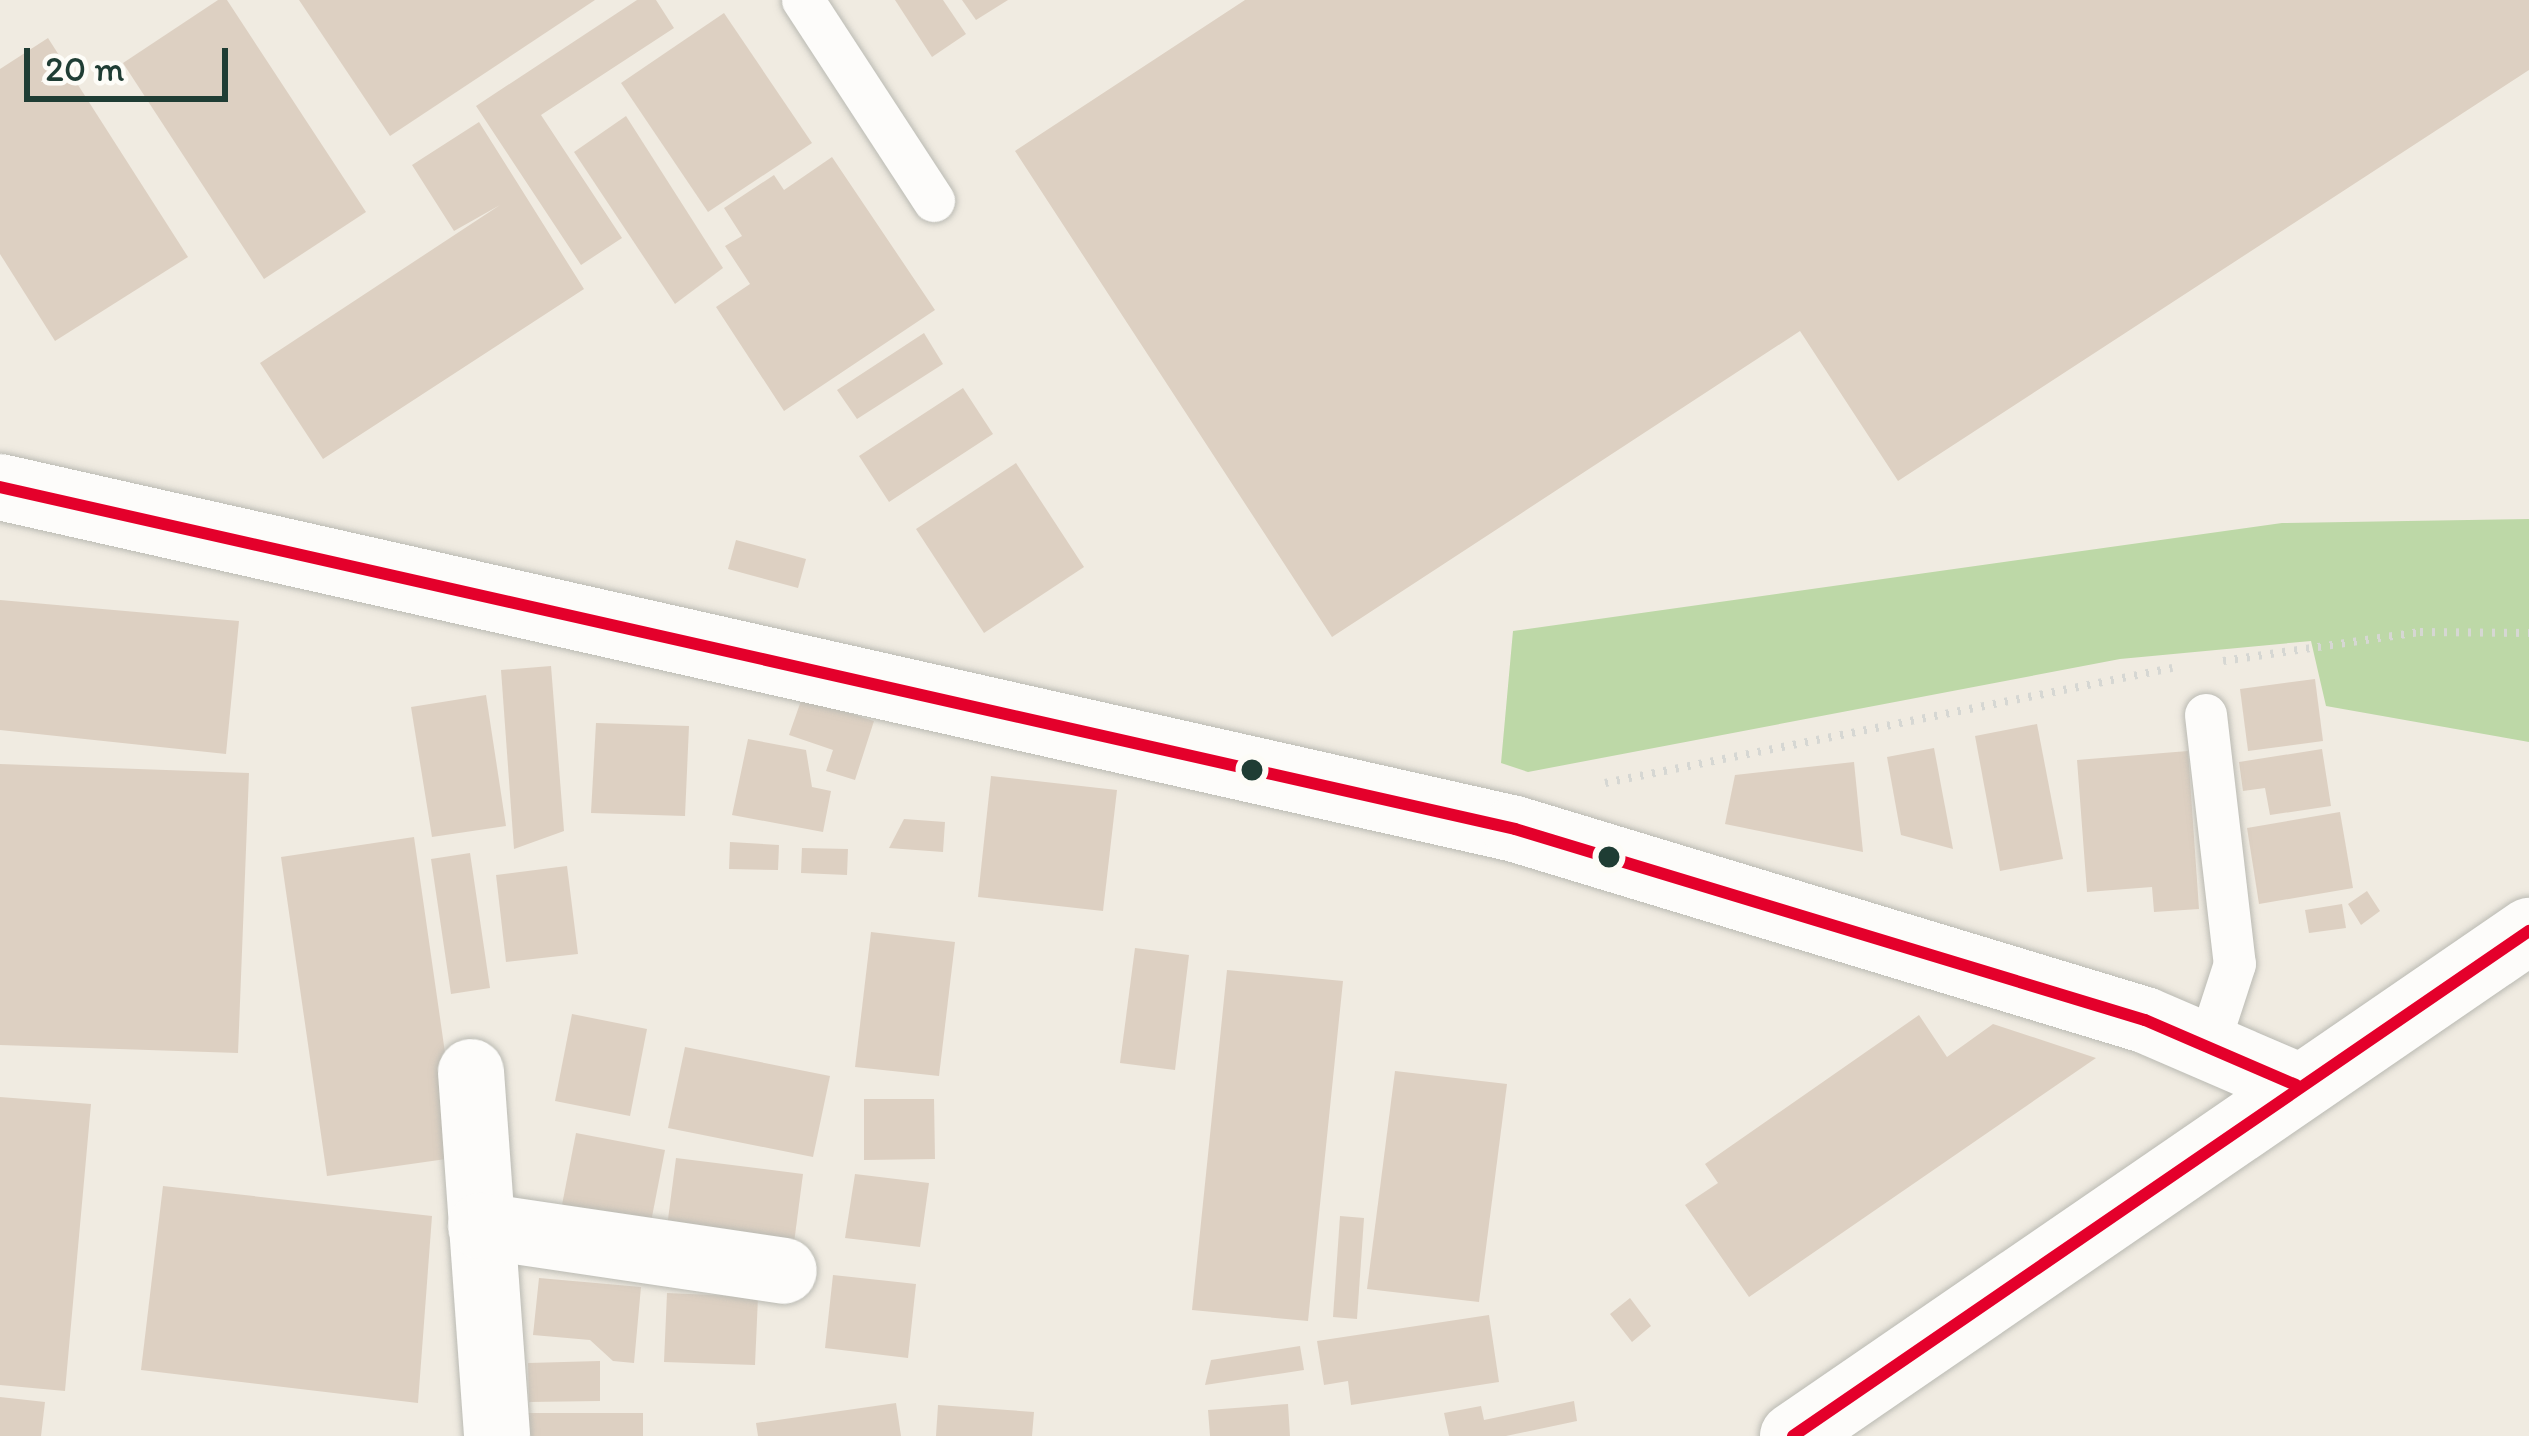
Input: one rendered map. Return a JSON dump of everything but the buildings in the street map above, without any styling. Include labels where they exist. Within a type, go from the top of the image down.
[{"type":"main road","points":[[0,487],[1515,830],[2145,1020],[2296,1084]]},
{"type":"main road","points":[[1793,1436],[2296,1084],[2529,931]]},
{"type":"main road","points":[[471,1072],[497,1436]]},
{"type":"main road","points":[[481,1226],[784,1271]]},
{"type":"lane","points":[[803,0],[934,201]]},
{"type":"lane","points":[[2206,715],[2235,964],[2207,1047]]},
{"type":"path","points":[[1515,830],[1567,791],[2131,675],[2420,632],[2529,633]]},
{"type":"green space","points":[[2529,519],[2529,742],[2326,706],[2311,641],[2120,659],[1528,772],[1501,763],[1513,631],[2282,523]]},
{"type":"transit line","points":[[0,487],[1515,829],[2145,1020],[2296,1085]]},
{"type":"transit line","points":[[1793,1436],[2529,931]]}]
